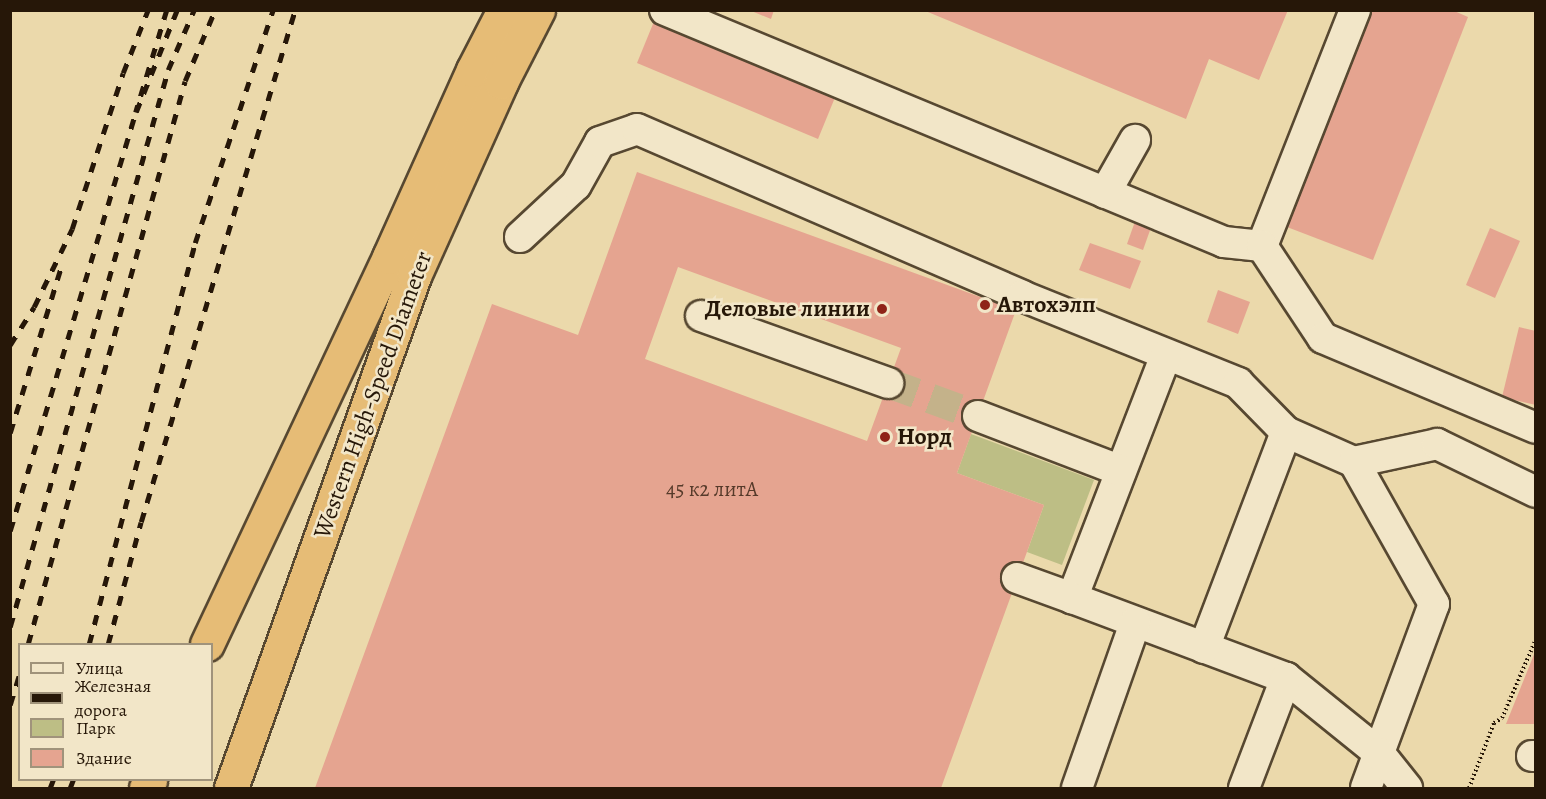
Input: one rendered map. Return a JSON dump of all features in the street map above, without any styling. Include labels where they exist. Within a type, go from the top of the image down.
[{"type":"highway","name":"Western High-Speed Diameter","points":[[208,643],[389,257],[473,70],[504,10]]},
{"type":"highway","name":"Western High-Speed Diameter","points":[[231,789],[414,276],[501,82],[538,10]]},
{"type":"lane","points":[[665,10],[1224,242],[1262,246]]},
{"type":"lane","points":[[1262,246],[1354,10]]},
{"type":"lane","points":[[520,237],[576,185],[600,142],[637,129],[1011,292],[1238,383],[1286,432],[1354,462],[1437,444],[1536,492]]},
{"type":"lane","points":[[1106,193],[1135,140]]},
{"type":"lane","points":[[1262,246],[1323,338],[1536,428]]},
{"type":"lane","points":[[701,316],[888,383]]},
{"type":"lane","points":[[1072,598],[1166,355]]},
{"type":"lane","points":[[978,416],[1121,471]]},
{"type":"lane","points":[[1204,648],[1286,432]]},
{"type":"lane","points":[[1354,462],[1434,604],[1366,789]]},
{"type":"lane","points":[[1017,578],[1286,678],[1380,753],[1407,789]]},
{"type":"lane","points":[[1077,789],[1135,623]]},
{"type":"lane","points":[[1244,789],[1286,678]]},
{"type":"path","points":[[1469,789],[1494,723],[1502,718],[1536,639]]},
{"type":"green space","points":[[971,434],[1094,480],[1062,565],[1027,552],[1044,505],[957,473]]},
{"type":"building","points":[[749,10],[774,10],[771,19]]},
{"type":"building","points":[[923,10],[1288,10],[1259,80],[1209,59],[1186,119]]},
{"type":"building","points":[[1371,10],[1452,10],[1468,17],[1373,260],[1287,227]]},
{"type":"building","points":[[655,19],[836,95],[818,139],[637,63]]},
{"type":"building","points":[[637,172],[1016,310],[957,473],[1044,505],[941,788],[315,788],[492,304],[578,335]],"holes":[[[678,267],[901,348],[867,441],[645,359]]]},
{"type":"building","points":[[1138,213],[1154,219],[1143,250],[1127,244]]},
{"type":"building","points":[[1490,228],[1520,241],[1495,298],[1466,285]]},
{"type":"building","points":[[1090,243],[1141,261],[1130,289],[1079,270]]},
{"type":"building","points":[[1218,290],[1250,302],[1238,334],[1207,322]]},
{"type":"building","points":[[1519,327],[1536,331],[1536,405],[1502,397]]},
{"type":"building","points":[[1535,652],[1536,724],[1506,724]]},
{"type":"tunnel","points":[[888,383],[978,416]]},
{"type":"railway","points":[[10,345],[34,307],[72,229],[123,73],[148,10]]},
{"type":"railway","points":[[167,10],[136,112],[177,10]]},
{"type":"railway","points":[[10,627],[168,70],[194,10]]},
{"type":"railway","points":[[28,643],[185,81],[215,10]]},
{"type":"railway","points":[[89,643],[195,243],[273,10]]},
{"type":"railway","points":[[108,643],[141,522],[295,10]]},
{"type":"railway","points":[[10,531],[136,112]]},
{"type":"railway","points":[[10,433],[61,267]]},
{"type":"railway","points":[[10,705],[18,679]]},
{"type":"railway","points":[[50,788],[53,781]]},
{"type":"railway","points":[[70,788],[73,781]]},
{"type":"place","name":"Автохэлп","points":[[985,305]]},
{"type":"place","name":"Деловые линии","points":[[882,309]]},
{"type":"place","name":"Норд","points":[[885,437]]}]
